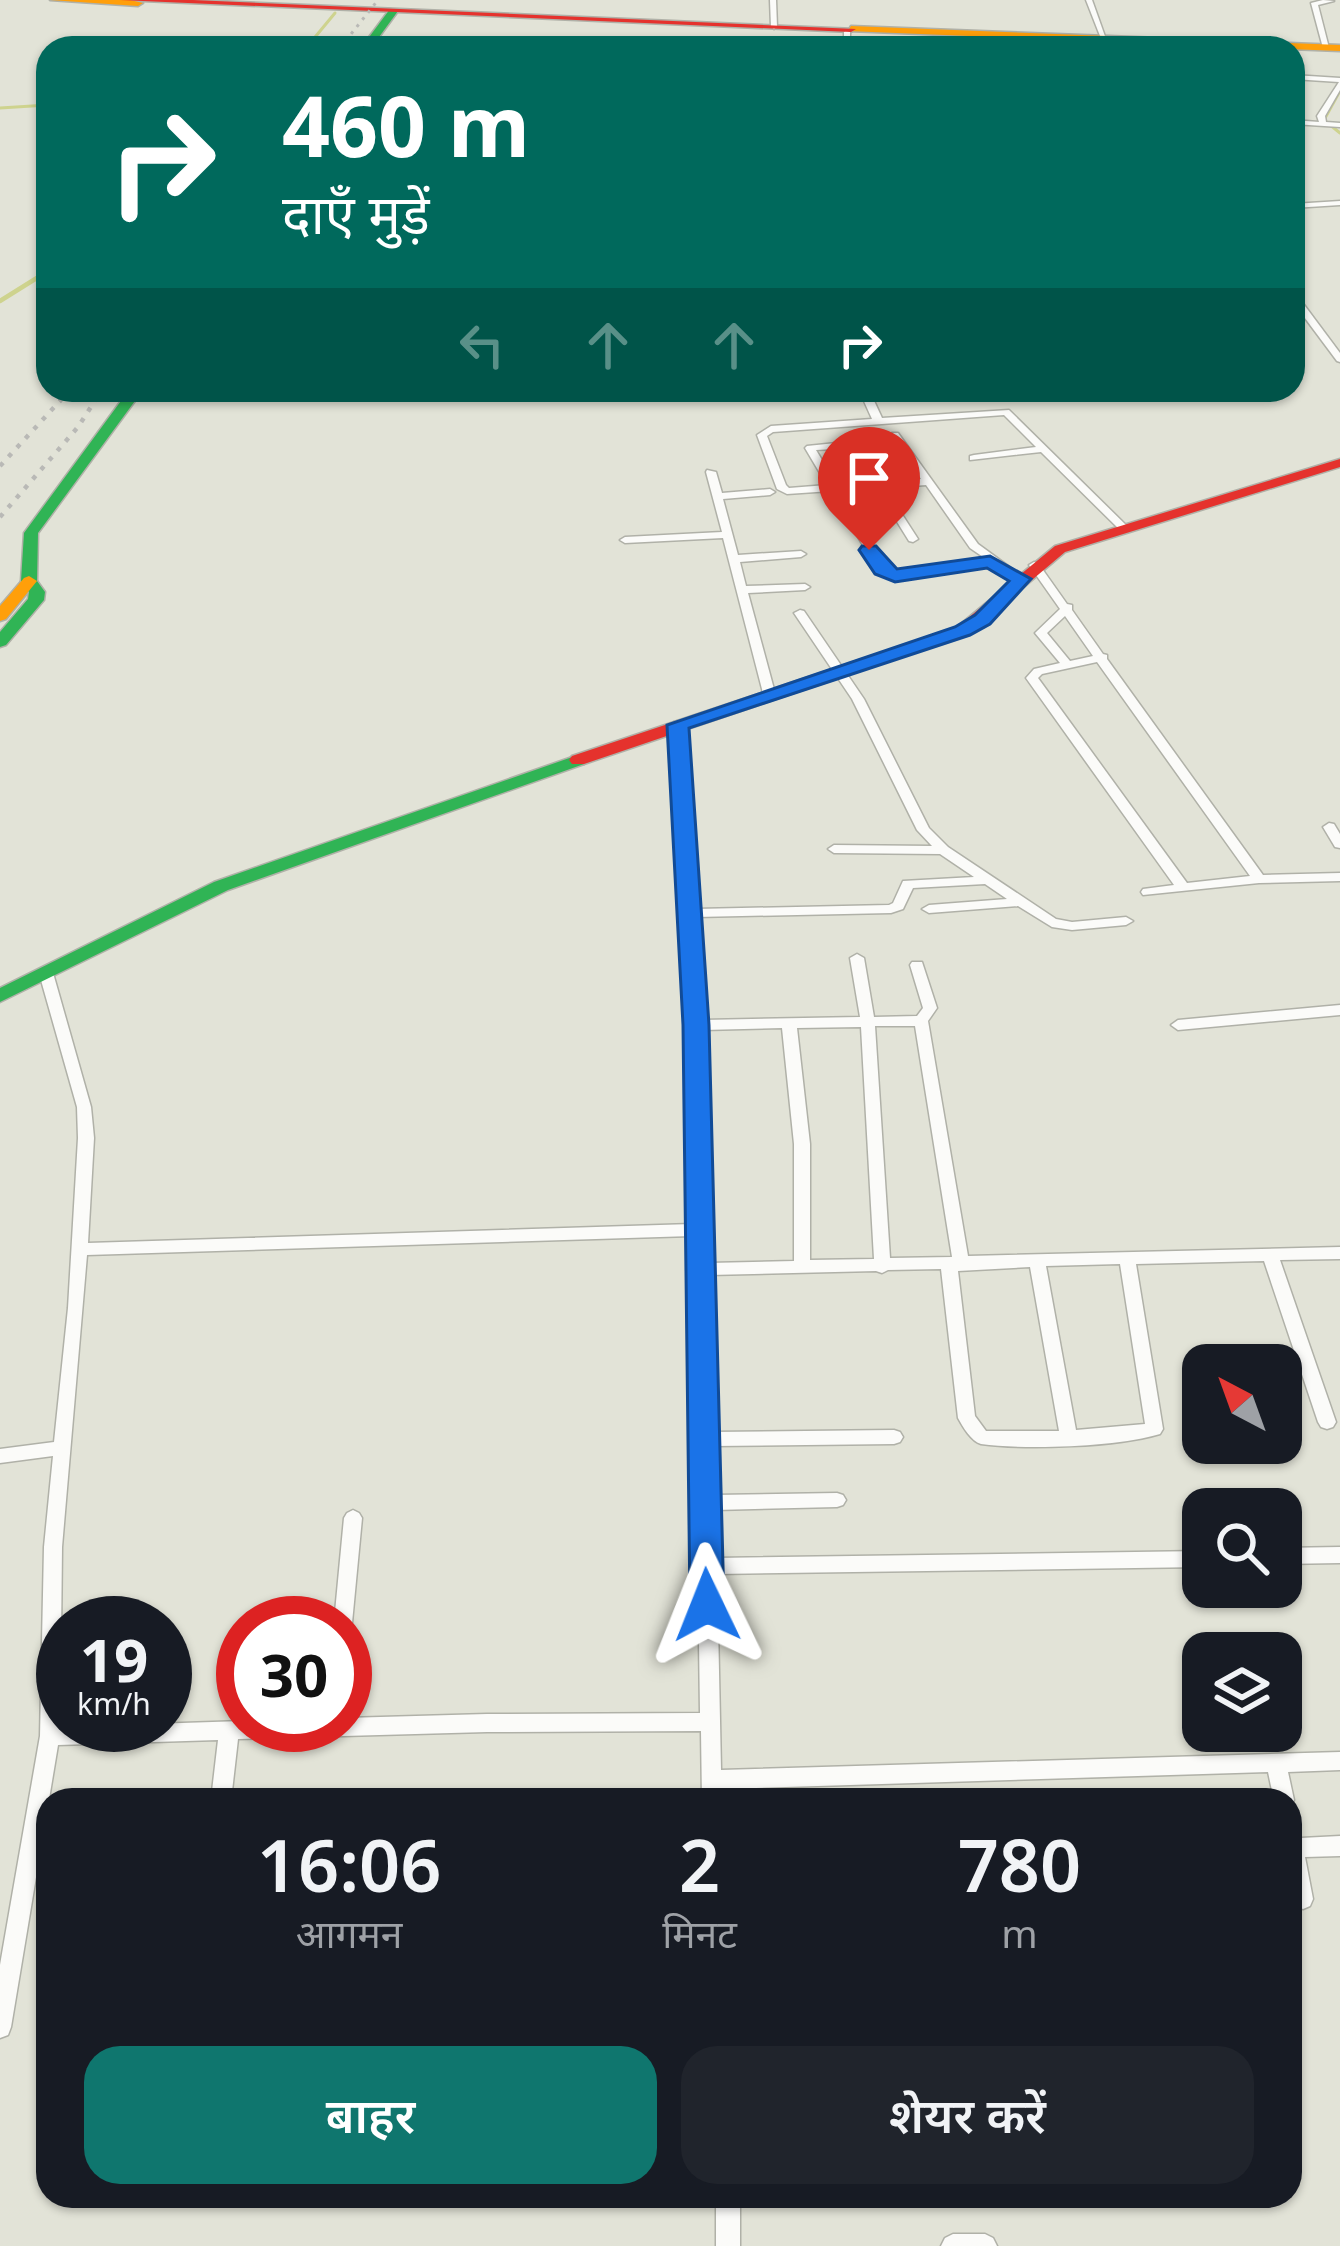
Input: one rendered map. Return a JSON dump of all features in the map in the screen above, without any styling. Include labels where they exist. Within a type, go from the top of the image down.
[{"type":"main road","points":[[55,0],[321,6]]},
{"type":"main road","points":[[125,0],[321,6],[780,36]]},
{"type":"main road","points":[[393,13],[1002,36]]},
{"type":"main road","points":[[375,36],[393,13]]},
{"type":"main road","points":[[1305,48],[1336,49]]},
{"type":"main road","points":[[1305,50],[1336,49]]},
{"type":"main road","points":[[0,616],[29,581],[32,533],[127,402]]},
{"type":"main road","points":[[0,996],[221,886],[769,693],[962,631],[982,620],[1028,572],[1060,549],[1340,463]]},
{"type":"main road","points":[[0,642],[37,600],[38,592],[29,581]]},
{"type":"street","points":[[773,0],[774,27]]},
{"type":"street","points":[[1089,0],[1102,36]]},
{"type":"street","points":[[1331,1],[1315,2],[1336,49]]},
{"type":"street","points":[[1316,10],[1340,10]]},
{"type":"street","points":[[1305,78],[1340,82],[1322,116],[1332,125],[1340,106]]},
{"type":"street","points":[[1305,205],[1340,202]]},
{"type":"street","points":[[1305,312],[1340,359]]},
{"type":"street","points":[[871,402],[990,562]]},
{"type":"street","points":[[927,482],[783,489],[763,432],[1002,411],[1015,418],[1125,530]]},
{"type":"street","points":[[899,441],[810,448],[887,574],[990,562],[1028,572],[1068,607],[1259,879]]},
{"type":"street","points":[[851,442],[913,539]]},
{"type":"street","points":[[974,458],[1045,448]]},
{"type":"street","points":[[711,472],[769,693]]},
{"type":"street","points":[[717,496],[770,492]]},
{"type":"street","points":[[625,540],[726,535]]},
{"type":"street","points":[[733,559],[801,554]]},
{"type":"street","points":[[741,590],[805,586]]},
{"type":"street","points":[[1067,664],[1041,633],[1068,607]]},
{"type":"street","points":[[800,613],[866,714],[915,819],[943,850],[1018,902],[1065,926],[1126,921]]},
{"type":"street","points":[[1103,657],[1038,671],[1034,680],[1182,886]]},
{"type":"street","points":[[678,725],[696,1025],[711,1788]]},
{"type":"street","points":[[1329,826],[1340,844]]},
{"type":"street","points":[[834,849],[943,850]]},
{"type":"street","points":[[1148,892],[1259,879],[1340,877]]},
{"type":"street","points":[[691,913],[891,909],[898,906],[908,884],[985,880]]},
{"type":"street","points":[[929,909],[1018,902]]},
{"type":"street","points":[[857,958],[868,1021],[882,1267]]},
{"type":"street","points":[[917,964],[930,1008],[921,1021],[956,1266],[956,1360],[974,1431],[992,1441],[1068,1434],[1134,1436],[1154,1429],[1127,1261]]},
{"type":"street","points":[[46,973],[86,1121],[50,1596]]},
{"type":"street","points":[[1178,1024],[1340,1010]]},
{"type":"street","points":[[696,1025],[921,1021]]},
{"type":"street","points":[[790,1023],[802,1144],[802,1268]]},
{"type":"street","points":[[79,1249],[701,1230]]},
{"type":"street","points":[[700,1269],[1340,1253]]},
{"type":"street","points":[[1270,1258],[1328,1422]]},
{"type":"street","points":[[1037,1262],[1068,1434]]},
{"type":"street","points":[[703,1439],[894,1437]]},
{"type":"street","points":[[0,1456],[62,1448]]},
{"type":"street","points":[[704,1503],[837,1499]]},
{"type":"street","points":[[346,1596],[353,1518]]},
{"type":"street","points":[[1302,1556],[1340,1555]]},
{"type":"street","points":[[705,1566],[1182,1558]]},
{"type":"street","points":[[372,1726],[711,1722]]},
{"type":"street","points":[[41,1788],[47,1752]]},
{"type":"street","points":[[222,1788],[226,1752]]},
{"type":"street","points":[[751,1788],[1340,1761]]},
{"type":"street","points":[[1276,1762],[1281,1788]]},
{"type":"street","points":[[0,2027],[36,1817]]},
{"type":"street","points":[[1302,1841],[1340,1846]]},
{"type":"street","points":[[1302,1889],[1304,1899]]},
{"type":"street","points":[[728,2208],[728,2246]]},
{"type":"street","points":[[953,2246],[985,2246]]},
{"type":"waterway","points":[[316,36],[335,13]]},
{"type":"waterway","points":[[1340,91],[1324,120],[1340,133]]},
{"type":"waterway","points":[[0,108],[36,106]]},
{"type":"waterway","points":[[0,301],[36,278]]},
{"type":"railway","points":[[350,36],[378,0]]},
{"type":"railway","points":[[0,466],[59,402]]},
{"type":"railway","points":[[0,517],[94,402]]},
{"type":"traffic: fast","points":[[375,36],[393,11]]},
{"type":"traffic: fast","points":[[0,642],[36,600],[37,592],[29,581],[31,533],[127,402]]},
{"type":"traffic: fast","points":[[0,996],[221,886],[578,760]]},
{"type":"traffic: slow","points":[[55,0],[138,3]]},
{"type":"traffic: slow","points":[[851,29],[1031,36]]},
{"type":"traffic: slow","points":[[1305,47],[1340,48]]},
{"type":"traffic: slow","points":[[0,616],[29,581]]},
{"type":"traffic: jam","points":[[125,0],[851,29]]},
{"type":"traffic: jam","points":[[578,760],[962,631],[1060,549],[1340,463]]},
{"type":"route","points":[[707,1605],[696,1025],[678,725],[962,631],[997,607],[1021,579],[990,562],[895,576],[887,574],[869,550]]}]
